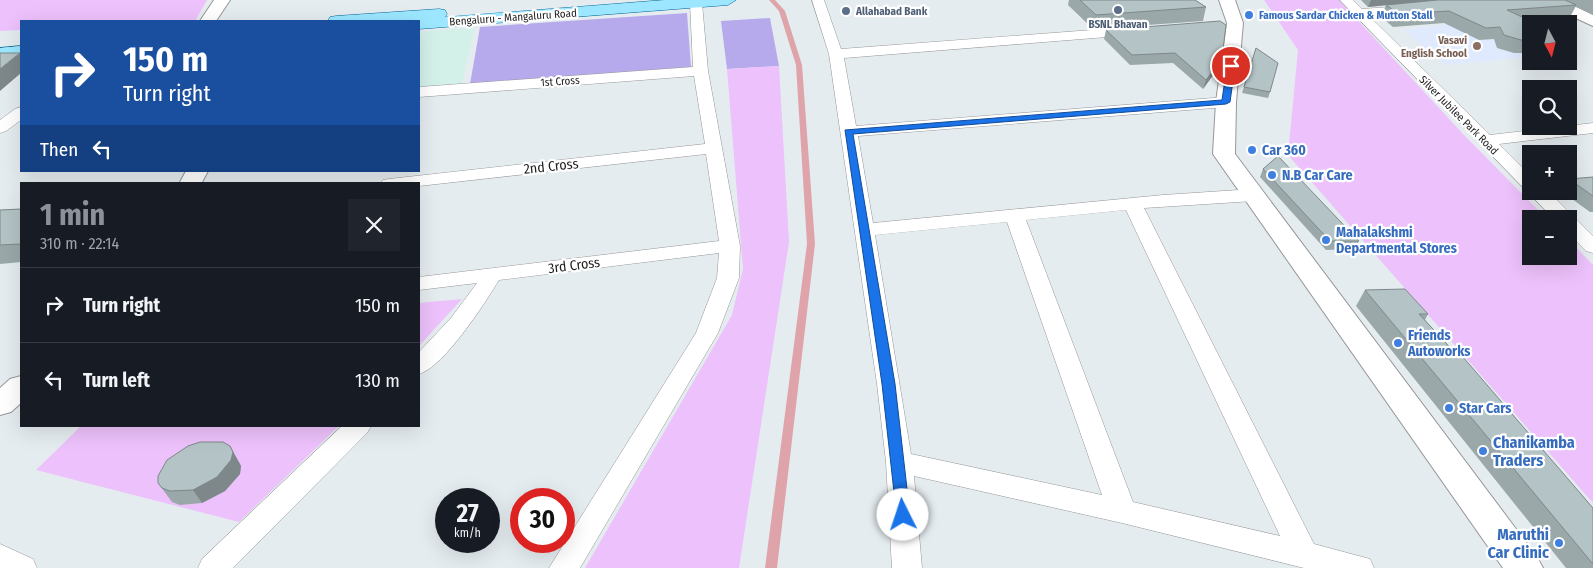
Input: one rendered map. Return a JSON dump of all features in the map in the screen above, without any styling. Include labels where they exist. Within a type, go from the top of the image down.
[{"type":"main road","name":"Bengaluru - Mangaluru Road","points":[[354,20],[622,0]]},
{"type":"main road","name":"Bengaluru - Mangaluru Road","points":[[420,24],[728,0]]},
{"type":"main road","points":[[0,41],[20,40]]},
{"type":"main road","points":[[0,53],[20,51]]},
{"type":"street","points":[[209,20],[222,0]]},
{"type":"street","points":[[818,0],[836,54],[889,384],[907,568]]},
{"type":"street","name":"Silver Jubilee Park Road","points":[[1346,0],[1522,177]]},
{"type":"street","points":[[1548,0],[1593,21]]},
{"type":"street","points":[[564,568],[707,333],[728,278],[730,246],[701,71],[696,3]]},
{"type":"street","points":[[1359,13],[1425,7]]},
{"type":"street","points":[[1229,15],[1224,154],[1524,568]]},
{"type":"street","points":[[836,54],[1147,30]]},
{"type":"street","name":"1st Cross","points":[[420,92],[701,71]]},
{"type":"street","points":[[848,132],[1226,102]]},
{"type":"street","points":[[0,128],[20,113]]},
{"type":"street","points":[[1485,141],[1593,128]]},
{"type":"street","name":"2nd Cross","points":[[406,182],[713,148]]},
{"type":"street","points":[[864,230],[1132,204],[1254,195]]},
{"type":"street","points":[[1545,200],[1556,210]]},
{"type":"street","points":[[1132,204],[1304,555]]},
{"type":"street","points":[[1015,216],[1122,511]]},
{"type":"street","points":[[1577,230],[1593,247]]},
{"type":"street","name":"3rd Cross","points":[[420,284],[730,246]]},
{"type":"street","points":[[420,365],[471,310],[492,275]]},
{"type":"street","points":[[0,404],[20,388]]},
{"type":"street","points":[[213,568],[357,427]]},
{"type":"street","points":[[898,462],[1122,511],[1359,568]]},
{"type":"street","points":[[0,557],[22,568]]},
{"type":"shaded area","points":[[0,0],[207,0],[196,20],[20,20],[20,30],[0,31]]},
{"type":"shaded area","points":[[1264,0],[1339,0],[1463,134],[1522,194],[1522,200],[1528,200],[1538,210],[1522,210],[1522,265],[1577,265],[1577,248],[1593,265],[1593,503],[1288,155],[1298,50]]},
{"type":"shaded area","name":"Vasavi English School","points":[[1425,12],[1522,33],[1522,58],[1445,65],[1404,30],[1445,25]]},
{"type":"shaded area","points":[[687,13],[691,67],[470,84],[480,27]]},
{"type":"shaded area","points":[[770,18],[779,66],[727,69],[721,21]]},
{"type":"shaded area","points":[[475,27],[461,87],[420,90],[420,32]]},
{"type":"shaded area","points":[[779,66],[789,242],[739,568],[585,568],[732,315],[743,269],[727,69]]},
{"type":"shaded area","points":[[462,299],[420,345],[420,303]]},
{"type":"shaded area","points":[[80,427],[338,427],[239,522],[36,470]]},
{"type":"building","name":"BSNL Bhavan","points":[[1080,0],[1195,0],[1206,7],[1096,15]]},
{"type":"building","points":[[1438,0],[1565,0],[1576,5],[1507,10],[1522,17],[1521,40],[1504,35],[1500,27],[1486,28],[1449,11],[1399,14],[1386,5]]},
{"type":"building","points":[[1220,21],[1226,25],[1222,58],[1206,80],[1175,53],[1132,55],[1106,30]]},
{"type":"building","points":[[1256,48],[1278,63],[1270,92],[1244,87]]},
{"type":"building","points":[[0,53],[20,53],[0,69]]},
{"type":"building","points":[[1278,156],[1359,241],[1330,241],[1263,169]]},
{"type":"building","points":[[1593,177],[1593,196],[1577,185],[1577,178]]},
{"type":"building","points":[[20,209],[20,244],[0,245],[0,210]]},
{"type":"building","points":[[1405,289],[1428,314],[1419,314],[1459,357],[1463,357],[1593,508],[1593,564],[1365,290]]},
{"type":"building","points":[[200,442],[223,442],[230,446],[233,452],[231,460],[217,477],[193,490],[170,491],[162,488],[158,483],[158,476],[167,460],[188,446]]},
{"type":"waterway","points":[[771,568],[811,244],[799,65],[782,11],[772,0]]},
{"type":"place","name":"BSNL Bhavan","points":[[1118,10]]},
{"type":"place","name":"Allahabad Bank","points":[[846,11]]},
{"type":"place","name":"Famous Sardar Chicken & Mutton Stall","points":[[1249,15]]},
{"type":"place","name":"Vasavi English School","points":[[1477,46]]},
{"type":"place","name":"Car 360","points":[[1252,150]]},
{"type":"place","name":"N.B Car Care","points":[[1272,175]]},
{"type":"place","name":"Mahalakshmi Departmental Stores","points":[[1326,240]]},
{"type":"place","name":"Friends Autoworks","points":[[1398,343]]},
{"type":"place","name":"Star Cars","points":[[1449,408]]},
{"type":"place","name":"Chanikamba Traders","points":[[1483,451]]},
{"type":"place","name":"Maruthi Car Clinic","points":[[1559,543]]},
{"type":"route","points":[[903,515],[889,384],[848,132],[1226,102],[1231,66]]}]
